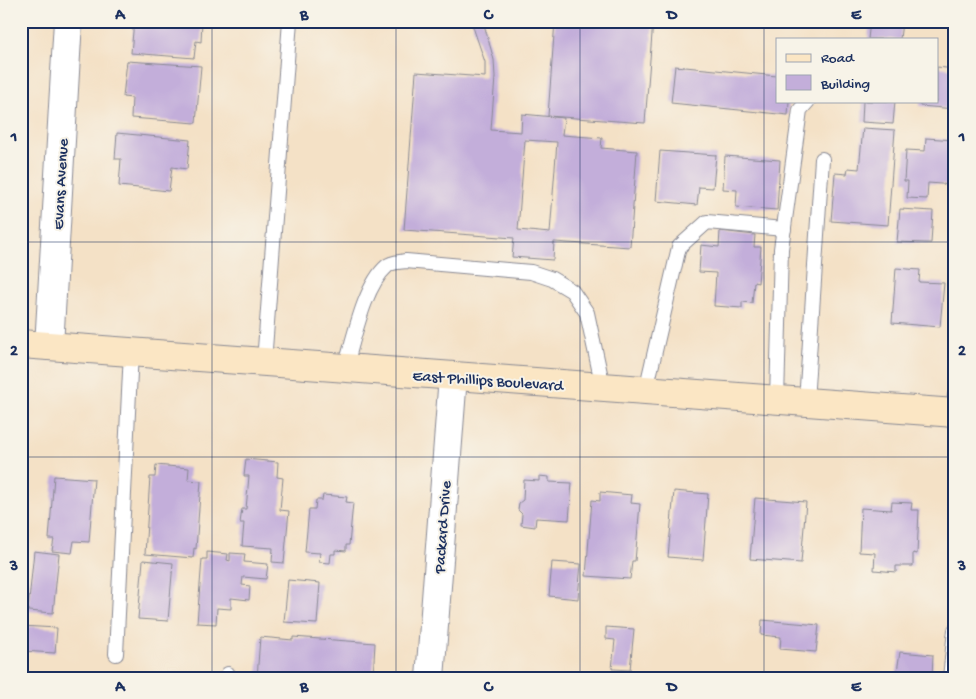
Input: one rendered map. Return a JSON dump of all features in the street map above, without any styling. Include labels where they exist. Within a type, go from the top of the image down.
[{"type":"street","name":"Evans Avenue","points":[[49,346],[68,21]]},
{"type":"street","name":"East Phillips Boulevard","points":[[21,344],[806,402],[954,407]]},
{"type":"street","name":"Packard Drive","points":[[430,678],[453,376]]},
{"type":"lane","points":[[264,362],[290,21]]},
{"type":"lane","points":[[777,400],[781,250],[800,110],[807,102]]},
{"type":"lane","points":[[806,402],[822,159]]},
{"type":"lane","points":[[646,390],[679,247],[707,222],[784,229]]},
{"type":"lane","points":[[345,368],[365,302],[374,282],[388,265],[406,261],[531,272],[552,279],[572,291],[587,313],[603,387]]},
{"type":"lane","points":[[116,654],[131,352]]},
{"type":"lane","points":[[950,678],[955,630]]},
{"type":"building","points":[[134,21],[202,21],[201,42],[196,41],[194,58],[131,53]]},
{"type":"building","points":[[473,21],[483,21],[494,60],[495,77],[491,130],[521,132],[522,114],[564,118],[562,135],[602,138],[601,148],[637,151],[630,247],[554,242],[553,260],[512,257],[514,238],[404,230],[416,72],[485,77],[485,62],[473,27]],"holes":[[[525,140],[557,142],[550,233],[518,230]]]},
{"type":"building","points":[[555,21],[653,21],[645,123],[548,116]]},
{"type":"building","points":[[870,21],[902,22],[900,38],[868,38]]},
{"type":"building","points":[[127,61],[201,66],[196,123],[131,118],[132,98],[123,97]]},
{"type":"building","points":[[675,66],[776,76],[776,102],[789,102],[788,115],[671,103]]},
{"type":"building","points":[[938,67],[955,69],[955,109],[920,106],[920,102],[938,102]]},
{"type":"building","points":[[863,102],[895,102],[893,124],[862,122]]},
{"type":"building","points":[[863,128],[895,130],[888,225],[831,221],[835,173],[847,174],[848,168],[859,169]]},
{"type":"building","points":[[117,133],[190,140],[187,169],[172,167],[169,191],[119,186],[121,159],[115,159]]},
{"type":"building","points":[[926,138],[955,140],[954,185],[928,183],[927,199],[907,198],[908,181],[904,181],[906,150],[925,151]]},
{"type":"building","points":[[660,151],[716,155],[713,188],[699,187],[697,205],[656,201]]},
{"type":"building","points":[[725,156],[780,160],[777,210],[736,207],[737,190],[723,189]]},
{"type":"building","points":[[900,209],[933,211],[931,243],[897,242]]},
{"type":"building","points":[[720,231],[755,235],[754,247],[761,247],[758,283],[754,282],[752,303],[742,302],[742,308],[714,306],[716,273],[699,272],[701,245],[719,247]]},
{"type":"building","points":[[896,268],[920,270],[919,282],[944,283],[940,327],[892,323]]},
{"type":"building","points":[[246,459],[278,462],[277,477],[283,478],[280,510],[289,511],[284,563],[272,562],[273,548],[242,546],[244,523],[240,523],[242,509],[246,509],[249,476],[244,476]]},
{"type":"building","points":[[156,465],[189,468],[188,480],[201,481],[196,549],[194,548],[193,558],[145,554],[150,477],[155,477]]},
{"type":"building","points":[[54,476],[94,479],[89,542],[74,541],[72,553],[52,551],[54,539],[49,539]]},
{"type":"building","points":[[539,476],[549,477],[549,482],[572,483],[569,520],[536,518],[535,527],[521,525],[522,514],[518,510],[519,503],[523,500],[524,480],[539,481]]},
{"type":"building","points":[[674,491],[708,494],[703,560],[668,557]]},
{"type":"building","points":[[600,492],[632,495],[631,503],[640,504],[635,561],[632,561],[630,579],[586,576],[592,500],[600,501]]},
{"type":"building","points":[[323,495],[347,497],[346,502],[353,503],[349,545],[346,545],[346,551],[335,550],[335,554],[331,554],[330,563],[319,562],[320,553],[305,552],[309,509],[315,509],[316,500],[322,500]]},
{"type":"building","points":[[755,498],[806,502],[801,563],[750,559]]},
{"type":"building","points":[[892,502],[912,503],[911,510],[919,510],[917,554],[913,553],[913,566],[896,566],[896,572],[874,570],[875,553],[859,552],[861,508],[891,510]]},
{"type":"building","points":[[34,551],[59,554],[53,613],[28,611]]},
{"type":"building","points":[[207,552],[228,554],[227,560],[230,561],[230,553],[245,554],[244,562],[268,564],[266,579],[243,577],[242,585],[250,586],[249,600],[231,598],[231,609],[217,608],[216,624],[197,623],[202,559],[207,559]]},
{"type":"building","points":[[143,560],[173,563],[168,621],[138,619]]},
{"type":"building","points":[[552,562],[581,564],[578,599],[549,596]]},
{"type":"building","points":[[288,580],[320,583],[317,624],[284,622]]},
{"type":"building","points":[[762,620],[819,625],[816,652],[780,649],[781,637],[761,635]]},
{"type":"building","points":[[21,626],[57,628],[55,653],[21,651]]},
{"type":"building","points":[[606,627],[634,629],[630,670],[612,669],[615,640],[606,639]]},
{"type":"building","points":[[260,637],[293,640],[293,637],[375,643],[373,678],[257,678]]},
{"type":"building","points":[[900,652],[933,655],[932,678],[896,678]]}]
